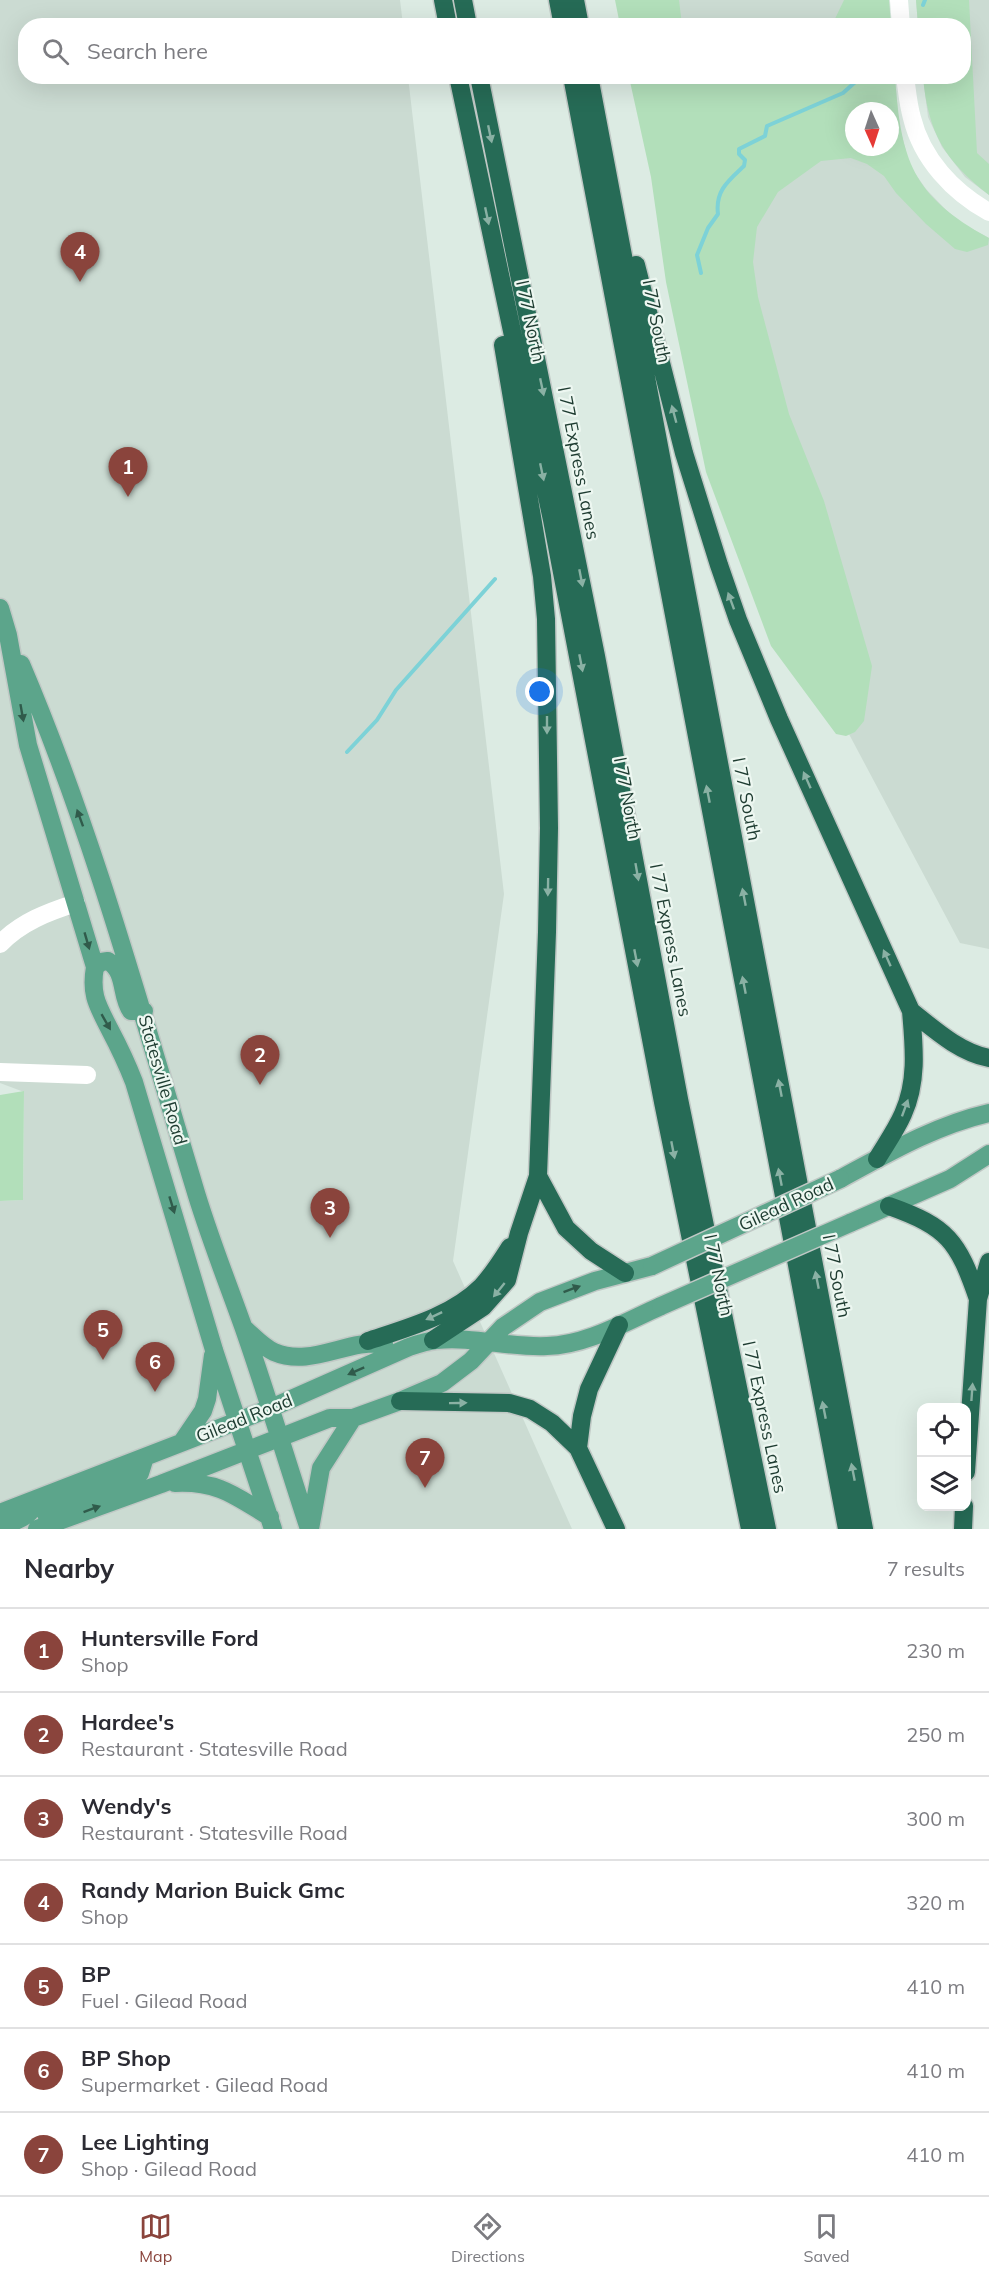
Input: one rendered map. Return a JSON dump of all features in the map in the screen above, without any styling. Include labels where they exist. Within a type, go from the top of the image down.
[{"type":"highway","points":[[443,0],[446,18]]},
{"type":"highway","points":[[463,0],[466,18]]},
{"type":"highway","points":[[558,0],[561,18]]},
{"type":"highway","points":[[575,0],[578,18]]},
{"type":"highway","name":"I 77 North","points":[[461,84],[557,543],[663,1102],[750,1529]]},
{"type":"highway","name":"I 77 Express Lanes","points":[[481,84],[594,644],[682,1110],[767,1529]]},
{"type":"highway","points":[[574,84],[847,1529]]},
{"type":"highway","points":[[591,84],[684,453],[719,566],[757,668],[911,1011],[915,1056],[911,1089],[903,1113],[877,1159]]},
{"type":"highway","name":"I 77 South","points":[[591,84],[864,1529]]},
{"type":"highway","points":[[433,1340],[483,1307],[507,1280],[519,1233],[538,1176],[549,828],[546,619],[542,576],[494,296],[494,251]]},
{"type":"highway","points":[[911,1011],[951,1042],[977,1056],[989,1058]]},
{"type":"highway","points":[[538,1176],[566,1228],[591,1251],[625,1273]]},
{"type":"highway","points":[[889,1206],[932,1225],[949,1239],[963,1258],[978,1299]]},
{"type":"highway","points":[[368,1341],[420,1323],[464,1300],[494,1272],[519,1233]]},
{"type":"highway","points":[[967,1457],[978,1299],[989,1262]]},
{"type":"highway","points":[[578,1448],[582,1416],[589,1389],[620,1325]]},
{"type":"highway","points":[[400,1401],[508,1403],[519,1405],[542,1416],[578,1448],[616,1529]]},
{"type":"highway","points":[[963,1529],[964,1511]]},
{"type":"main road","name":"Statesville Road","points":[[0,608],[8,635],[51,738],[99,873],[144,1011],[195,1189],[271,1408],[310,1529]]},
{"type":"main road","name":"Statesville Road","points":[[8,635],[28,745],[95,967],[92,980],[98,1008],[120,1049],[134,1082],[214,1350],[272,1523]]},
{"type":"main road","points":[[95,967],[101,962],[108,961],[116,966],[128,1007],[132,1011],[144,1011]]},
{"type":"main road","name":"Gilead Road","points":[[43,1527],[330,1418],[353,1418],[400,1401],[453,1376],[503,1328],[540,1302],[572,1288],[652,1266],[840,1179],[936,1130],[967,1118],[989,1113]]},
{"type":"main road","name":"Gilead Road","points":[[0,1513],[271,1408],[409,1347],[433,1340],[540,1346],[585,1340],[950,1179],[989,1154]]},
{"type":"main road","points":[[243,1327],[267,1348],[285,1356],[317,1355],[368,1341],[409,1347]]},
{"type":"main road","points":[[182,1442],[203,1411],[207,1399],[214,1350]]},
{"type":"main road","points":[[310,1529],[321,1468],[353,1418]]},
{"type":"main road","points":[[43,1527],[46,1514],[56,1505],[140,1473],[145,1457]]},
{"type":"main road","points":[[161,1484],[197,1482],[213,1486],[224,1490],[272,1523]]},
{"type":"main road","points":[[0,1527],[30,1513],[34,1508],[36,1498]]},
{"type":"street","points":[[899,0],[900,18]]},
{"type":"street","points":[[906,84],[912,119],[932,162],[953,187],[989,212]]},
{"type":"street","points":[[0,944],[10,933],[36,918],[76,903]]},
{"type":"street","points":[[0,1072],[87,1075]]},
{"type":"shaded area","points":[[0,0],[400,0],[402,18],[18,18],[18,84],[409,84],[504,894],[453,1261],[572,1529],[0,1529],[0,1201],[23,1200],[24,1092],[0,1083]]},
{"type":"shaded area","points":[[665,0],[889,0],[890,18],[669,18]]},
{"type":"shaded area","points":[[916,0],[989,0],[989,195],[965,177],[942,147],[928,117],[924,84],[971,84],[971,18],[917,18]]},
{"type":"shaded area","points":[[886,84],[896,84],[897,102],[862,102]]},
{"type":"shaded area","points":[[845,115],[845,156],[899,156],[899,125],[910,166],[926,189],[946,210],[965,225],[989,238],[989,949],[960,943],[833,704],[709,217]]},
{"type":"green space","points":[[615,0],[679,0],[681,18],[619,18]]},
{"type":"green space","points":[[844,0],[889,0],[890,18],[835,18]]},
{"type":"green space","points":[[916,0],[969,0],[970,18],[917,18]]},
{"type":"green space","points":[[971,38],[977,153],[989,164],[989,195],[961,170],[941,144],[934,130],[924,84],[971,84]]},
{"type":"green space","points":[[631,84],[896,84],[898,102],[845,102],[845,156],[899,156],[899,114],[907,153],[915,173],[943,207],[989,238],[988,245],[967,252],[955,249],[926,224],[896,193],[884,176],[867,164],[851,158],[821,161],[778,192],[757,227],[753,262],[758,297],[789,414],[824,501],[872,666],[864,721],[855,732],[846,736],[836,734],[771,646],[706,472],[666,282],[651,177]]},
{"type":"green space","points":[[24,1091],[23,1200],[0,1201],[0,1095]]},
{"type":"waterway","points":[[923,5],[925,0]]},
{"type":"waterway","points":[[701,273],[697,255],[708,228],[718,214],[721,193],[728,182],[744,166],[745,160],[739,154],[739,149],[765,136],[767,126],[843,93],[853,84]]},
{"type":"waterway","points":[[347,752],[377,720],[396,690],[495,579]]},
{"type":"place","name":"Randy Marion Buick Gmc","points":[[80,282]]},
{"type":"place","name":"Huntersville Ford","points":[[128,497]]},
{"type":"place","name":"Hardee's","points":[[260,1085]]},
{"type":"place","name":"Wendy's","points":[[330,1238]]},
{"type":"place","name":"BP","points":[[103,1360]]},
{"type":"place","name":"BP Shop","points":[[155,1392]]},
{"type":"place","name":"Lee Lighting","points":[[425,1488]]}]
